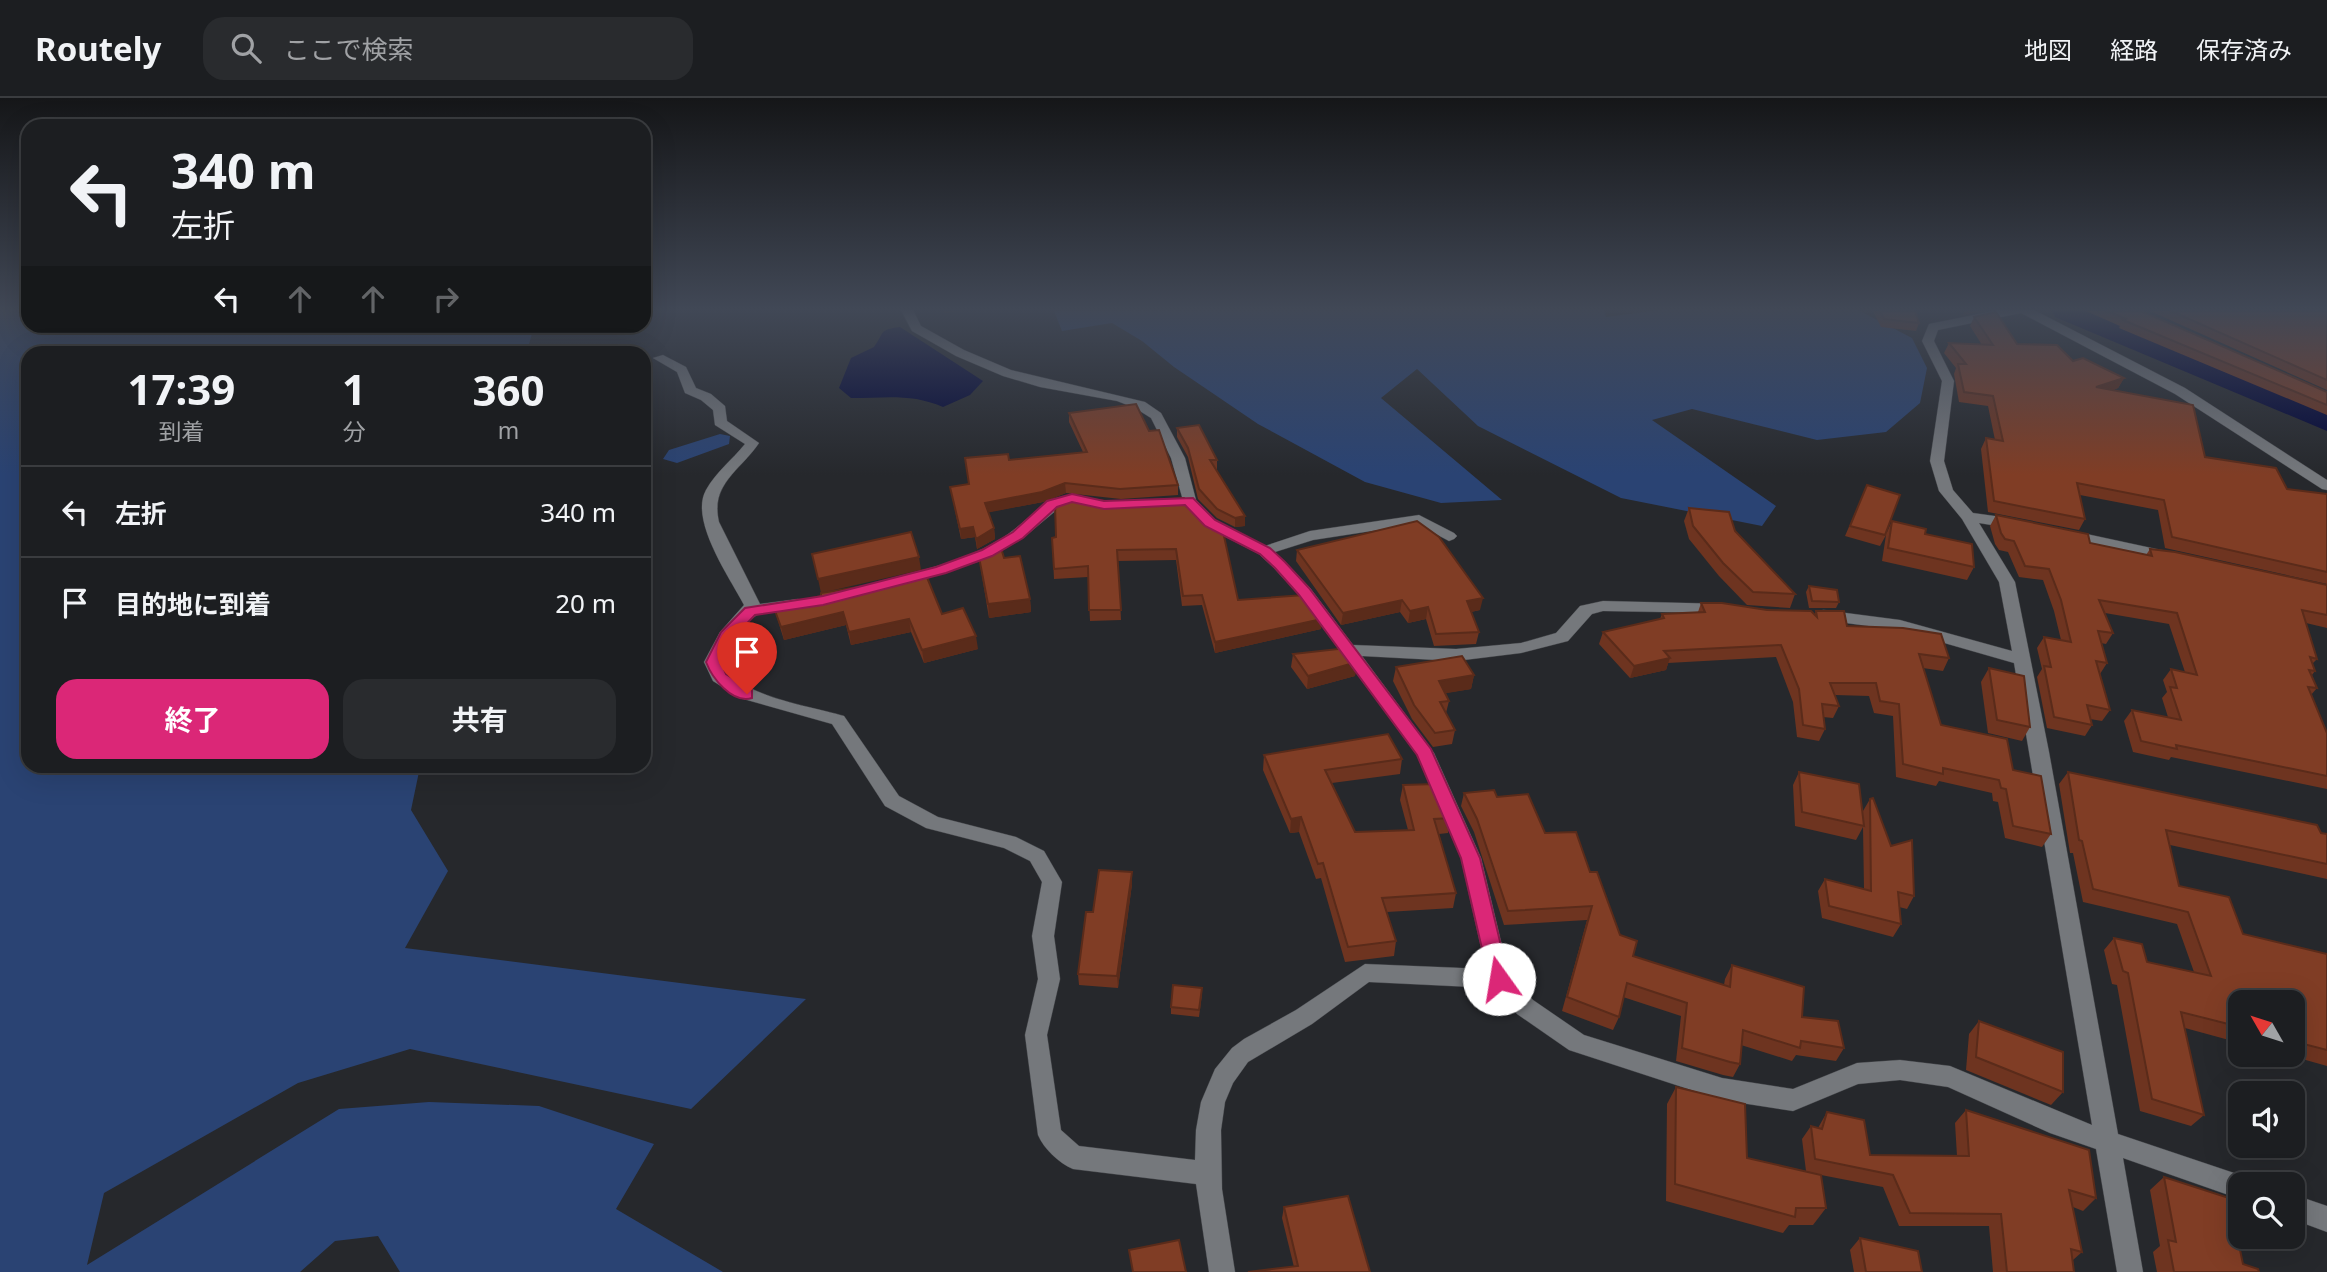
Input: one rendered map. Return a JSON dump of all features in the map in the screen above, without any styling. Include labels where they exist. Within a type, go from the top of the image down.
[{"type":"street","points":[[672,365],[682,370],[690,390],[706,397],[720,409],[720,422],[743,434],[752,443],[741,460],[722,478],[708,500],[709,517],[752,604],[750,611],[726,636],[713,662],[719,677],[747,694],[838,720],[892,801],[933,823],[1010,842],[1037,856],[1052,882],[1043,936],[1049,979],[1036,1035],[1050,1135],[1073,1157],[1208,1174]]},
{"type":"street","points":[[988,365],[1007,373],[1140,405],[1156,416],[1178,458],[1183,501],[1210,523],[1265,551],[1304,592],[1425,753],[1471,858],[1499,979],[1525,1006],[1577,1043],[1722,1088],[1793,1100],[1857,1074],[1900,1070],[1950,1077],[2059,1125],[2228,1183]]},
{"type":"street","points":[[1940,365],[1948,381],[1937,461],[1946,491],[1968,517],[2007,582],[2130,1272]]},
{"type":"street","points":[[2129,365],[2180,391],[2327,486]]},
{"type":"street","points":[[889,584],[941,570],[987,553],[1018,535],[1052,504],[1072,498],[1093,503]]},
{"type":"street","points":[[1968,517],[2028,526]]},
{"type":"street","points":[[1265,551],[1310,536],[1419,519],[1448,536]]},
{"type":"street","points":[[2054,532],[2187,560]]},
{"type":"street","points":[[750,611],[811,602]]},
{"type":"street","points":[[1348,650],[1456,656],[1521,648],[1562,637],[1587,610],[1603,606],[1714,607],[1738,611]]},
{"type":"street","points":[[1804,613],[1900,625],[2022,660]]},
{"type":"street","points":[[1222,1272],[1208,1174],[1210,1120],[1218,1087],[1240,1055],[1325,1005],[1365,973],[1499,979]]},
{"type":"street","points":[[2305,1211],[2327,1219]]},
{"type":"shaded area","points":[[0,365],[21,365],[21,773],[419,773],[411,810],[448,871],[405,948],[806,999],[691,1109],[410,1049],[298,1083],[104,1193],[87,1265],[339,1109],[429,1102],[539,1106],[654,1144],[616,1209],[723,1272],[400,1272],[378,1236],[335,1241],[300,1272],[0,1272]]},
{"type":"shaded area","points":[[848,365],[958,365],[983,381],[970,395],[943,407],[909,398],[851,398],[839,388]]},
{"type":"shaded area","points":[[1171,365],[1925,365],[1927,368],[1920,403],[1886,432],[1817,440],[1692,409],[1652,420],[1776,506],[1762,526],[1621,498],[1478,426],[1417,369],[1381,398],[1502,500],[1441,503],[1365,482],[1258,424]]},
{"type":"shaded area","points":[[720,434],[730,436],[729,444],[677,463],[663,459],[669,450]]},
{"type":"building","points":[[1958,365],[2097,365],[2124,378],[2096,387],[2193,405],[2205,457],[2276,468],[2287,489],[2327,494],[2327,572],[2172,537],[2164,500],[2077,483],[2085,519],[1994,501],[1986,438],[2003,441],[1993,396],[1964,392]]},
{"type":"building","points":[[2230,365],[2265,365],[2327,392],[2327,405]]},
{"type":"building","points":[[2293,365],[2327,365],[2327,380]]},
{"type":"building","points":[[1136,404],[1149,431],[1159,430],[1178,485],[1120,489],[1065,483],[1042,492],[985,503],[994,528],[976,539],[973,527],[960,529],[950,487],[969,484],[965,458],[1008,454],[1009,460],[1087,452],[1069,413]]},
{"type":"building","points":[[1199,425],[1217,460],[1210,460],[1245,516],[1235,518],[1217,509],[1199,489],[1188,448],[1177,428]]},
{"type":"building","points":[[1867,485],[1900,495],[1885,535],[1850,526]]},
{"type":"building","points":[[1068,496],[1114,502],[1184,498],[1203,518],[1222,527],[1238,600],[1304,595],[1322,619],[1215,642],[1202,595],[1183,596],[1176,549],[1117,550],[1121,610],[1089,610],[1088,566],[1054,569],[1052,538],[1056,537],[1055,505]]},
{"type":"building","points":[[1689,508],[1729,512],[1735,531],[1795,594],[1753,592],[1723,563],[1693,526]]},
{"type":"building","points":[[1996,515],[2088,534],[2090,543],[2152,556],[2150,549],[2175,552],[2327,585],[2327,615],[2302,610],[2317,659],[2310,657],[2315,671],[2309,670],[2317,688],[2308,687],[2327,733],[2327,776],[2176,745],[2177,749],[2141,741],[2132,710],[2181,720],[2170,687],[2177,688],[2171,669],[2197,675],[2177,613],[2099,600],[2113,633],[2098,631],[2107,663],[2096,661],[2110,710],[2087,705],[2092,725],[2054,717],[2044,666],[2051,667],[2044,637],[2071,642],[2061,600],[2049,569],[2025,566],[2014,541],[2005,539],[2001,533]]},
{"type":"building","points":[[1417,521],[1439,537],[1483,598],[1467,601],[1479,632],[1436,634],[1428,607],[1410,611],[1402,600],[1343,613],[1297,550]]},
{"type":"building","points":[[1892,521],[1926,529],[1925,534],[1972,544],[1974,567],[1888,548]]},
{"type":"building","points":[[911,532],[919,557],[818,579],[812,554]]},
{"type":"building","points":[[999,541],[1004,558],[1020,556],[1030,599],[988,604],[978,552]]},
{"type":"building","points":[[924,570],[942,614],[963,608],[976,636],[922,650],[909,619],[849,632],[843,612],[781,627],[774,608],[821,596],[821,593],[870,585]]},
{"type":"building","points":[[1809,586],[1837,590],[1839,602],[1812,601]]},
{"type":"building","points":[[1701,603],[1722,603],[1767,610],[1811,611],[1817,617],[1816,611],[1844,611],[1847,626],[1903,628],[1941,634],[1949,658],[1919,654],[1941,725],[2007,739],[2013,770],[2041,776],[2051,834],[2013,826],[2006,789],[2001,788],[1999,780],[1943,768],[1943,774],[1903,764],[1899,704],[1880,701],[1876,683],[1830,683],[1839,706],[1822,704],[1825,729],[1803,725],[1799,689],[1781,645],[1664,651],[1670,658],[1634,666],[1603,632],[1664,618],[1662,614],[1705,612]]},
{"type":"building","points":[[1347,648],[1357,662],[1308,676],[1293,654]]},
{"type":"building","points":[[1462,656],[1474,675],[1439,681],[1449,701],[1440,702],[1455,730],[1435,733],[1414,705],[1396,667]]},
{"type":"building","points":[[1989,668],[2024,676],[2030,727],[1997,720]]},
{"type":"building","points":[[1388,734],[1402,759],[1325,770],[1355,832],[1414,830],[1403,785],[1436,784],[1451,818],[1434,819],[1456,893],[1382,898],[1396,941],[1348,947],[1323,863],[1318,864],[1301,817],[1291,819],[1264,755]]},
{"type":"building","points":[[1799,772],[1859,784],[1864,826],[1802,812]]},
{"type":"building","points":[[2068,772],[2317,825],[2321,833],[2327,834],[2327,864],[2166,830],[2179,886],[2229,897],[2243,934],[2327,954],[2327,1050],[2305,1044],[2305,990],[2228,990],[2228,1024],[2181,1012],[2204,1115],[2152,1099],[2128,973],[2123,971],[2114,938],[2142,944],[2147,962],[2211,976],[2188,912],[2093,889],[2082,841],[2079,840]]},
{"type":"building","points":[[1494,790],[1497,797],[1528,794],[1545,833],[1576,832],[1590,872],[1597,872],[1620,935],[1637,941],[1633,956],[1730,987],[1732,965],[1804,987],[1802,1017],[1838,1021],[1844,1048],[1801,1041],[1800,1048],[1743,1030],[1740,1064],[1682,1048],[1687,1003],[1627,983],[1619,1017],[1567,997],[1592,906],[1508,911],[1477,819],[1464,793]]},
{"type":"building","points":[[1873,798],[1891,846],[1912,840],[1914,896],[1898,892],[1901,924],[1829,906],[1825,879],[1871,891],[1870,799]]},
{"type":"building","points":[[1099,870],[1132,872],[1117,976],[1078,974],[1086,912],[1093,912]]},
{"type":"building","points":[[1173,985],[1202,988],[1199,1010],[1171,1007]]},
{"type":"building","points":[[1979,1021],[2063,1052],[2063,1092],[1976,1057]]},
{"type":"building","points":[[1676,1087],[1745,1104],[1747,1158],[1821,1175],[1826,1208],[1796,1208],[1795,1217],[1675,1184]]},
{"type":"building","points":[[1966,1110],[2089,1150],[2096,1198],[2069,1190],[2082,1252],[2071,1249],[2074,1272],[2007,1272],[2001,1214],[1910,1213],[1893,1175],[1815,1159],[1811,1126],[1822,1129],[1827,1112],[1864,1120],[1870,1155],[1969,1156]]},
{"type":"building","points":[[2164,1177],[2228,1198],[2228,1249],[2240,1249],[2243,1264],[2258,1269],[2259,1272],[2174,1272],[2168,1240],[2176,1242]]},
{"type":"building","points":[[1348,1196],[1370,1272],[1248,1272],[1298,1266],[1284,1207]]},
{"type":"building","points":[[1860,1238],[1918,1251],[1922,1272],[1866,1272]]},
{"type":"building","points":[[1179,1240],[1186,1272],[1133,1272],[1129,1250]]},
{"type":"waterway","points":[[2196,365],[2327,420]]},
{"type":"route","points":[[747,694],[719,677],[713,662],[726,636],[750,611],[823,601],[941,570],[987,553],[1018,535],[1052,504],[1072,498],[1104,505],[1189,501],[1210,523],[1265,551],[1280,565],[1304,592],[1425,753],[1471,858],[1499,979]]}]
